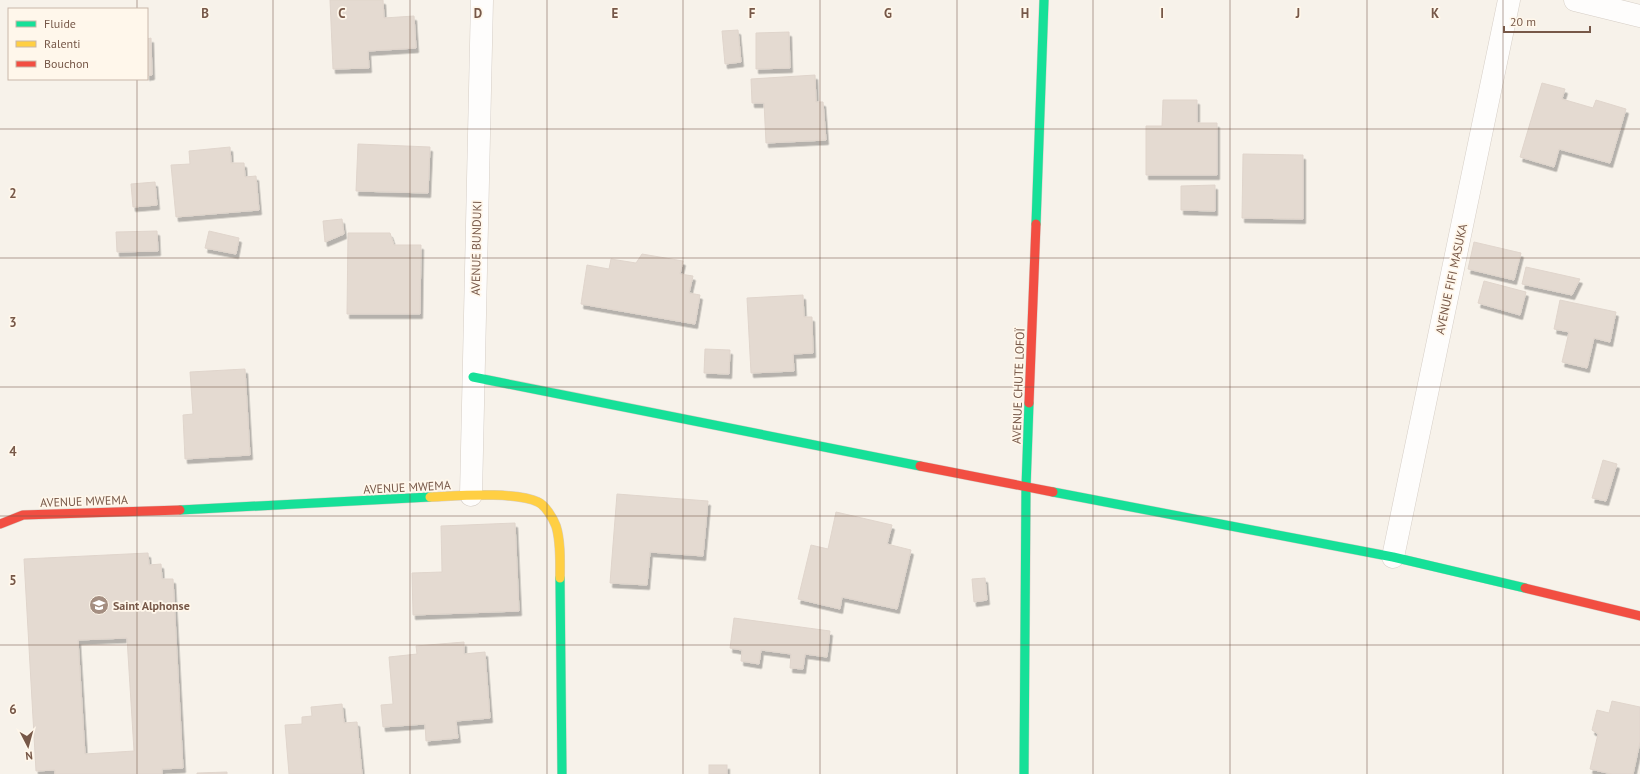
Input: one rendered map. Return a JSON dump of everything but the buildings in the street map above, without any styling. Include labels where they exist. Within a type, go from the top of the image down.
[{"type":"street","name":"AVENUE BUNDUKI","points":[[471,495],[482,0]]},
{"type":"street","name":"AVENUE CHUTE LOFOÏ","points":[[1024,774],[1026,487],[1044,0]]},
{"type":"street","name":"AVENUE FIFI MASUKA","points":[[1393,557],[1509,0]]},
{"type":"street","points":[[1575,0],[1640,16]]},
{"type":"street","points":[[473,377],[1026,487],[1393,557],[1640,616]]},
{"type":"street","name":"AVENUE MWEMA","points":[[0,524],[23,515],[241,508],[471,495],[525,497],[539,502],[550,514],[556,526],[560,556],[562,774]]},
{"type":"traffic: fast","points":[[1036,224],[1044,0]]},
{"type":"traffic: fast","points":[[473,377],[920,466]]},
{"type":"traffic: fast","points":[[1024,774],[1026,487],[1029,403]]},
{"type":"traffic: fast","points":[[1053,492],[1393,557],[1525,588]]},
{"type":"traffic: fast","points":[[180,510],[430,497]]},
{"type":"traffic: fast","points":[[560,578],[562,774]]},
{"type":"traffic: slow","points":[[430,497],[501,495],[515,496],[538,502],[551,516],[558,532],[560,578]]},
{"type":"traffic: jam","points":[[1029,403],[1036,224]]},
{"type":"traffic: jam","points":[[920,466],[1053,492]]},
{"type":"traffic: jam","points":[[0,524],[23,515],[180,510]]},
{"type":"traffic: jam","points":[[1525,588],[1640,616]]},
{"type":"place","name":"Saint Alphonse","points":[[99,605]]}]
